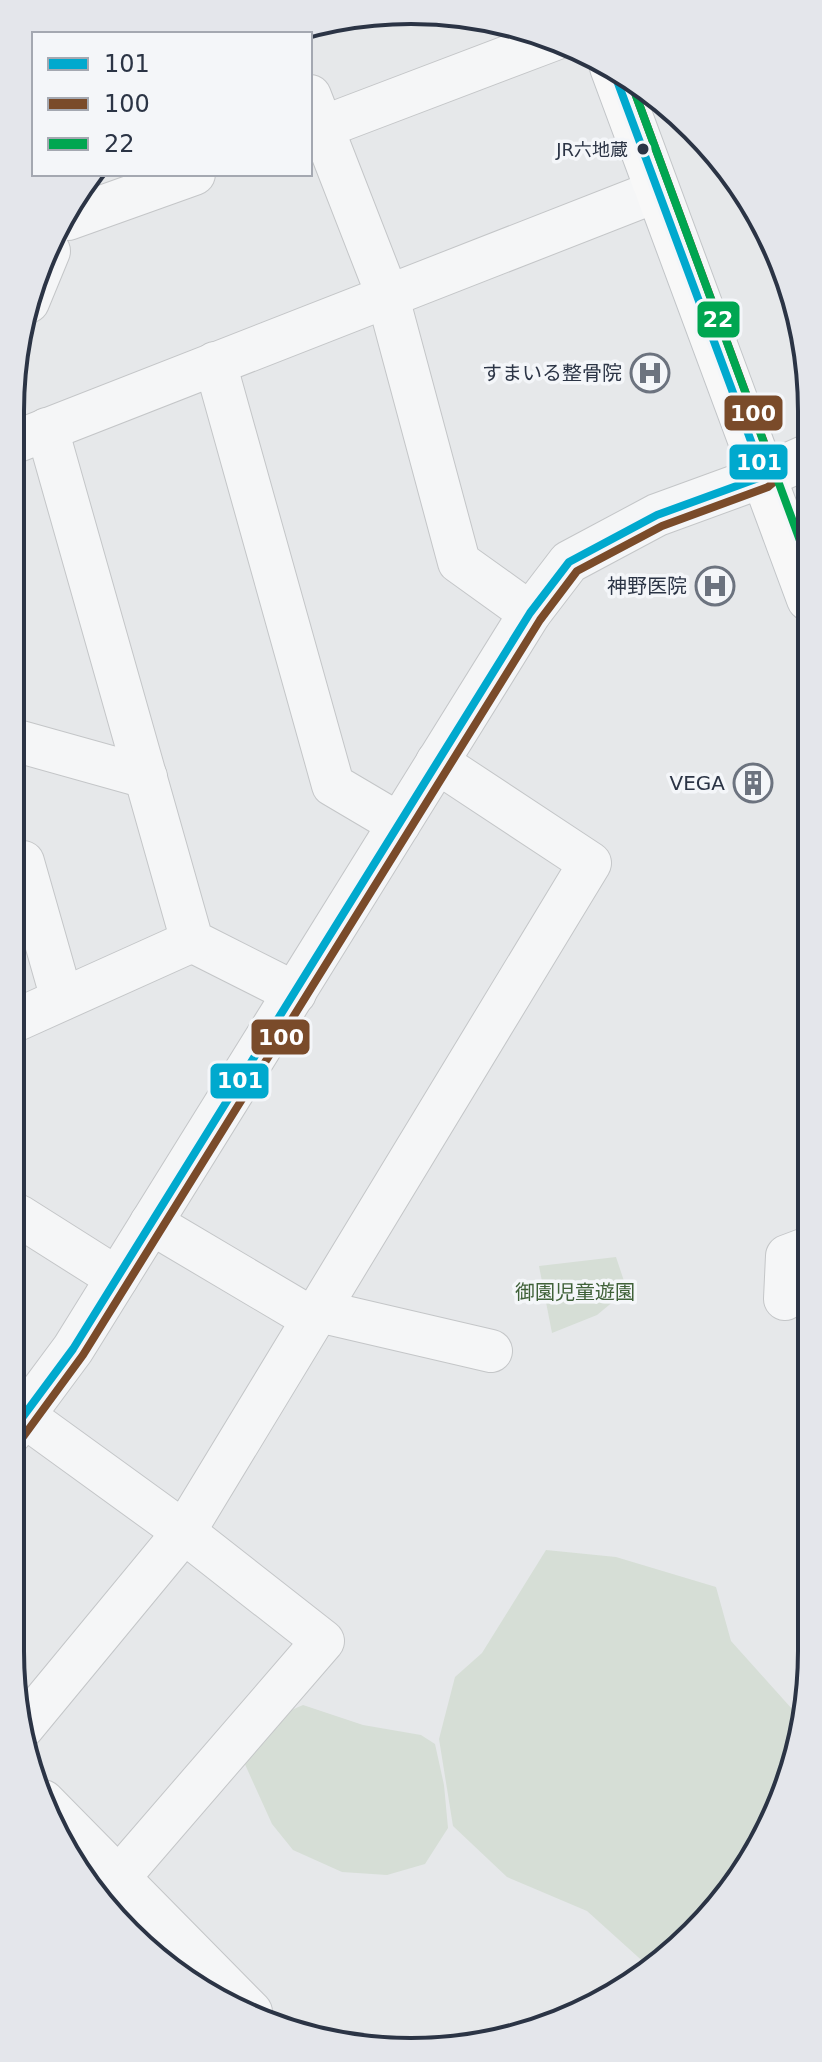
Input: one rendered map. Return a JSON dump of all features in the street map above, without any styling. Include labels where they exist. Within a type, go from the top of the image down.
[{"type":"main road","points":[[618,84],[701,299],[798,569]]},
{"type":"street","points":[[530,613],[459,562],[387,294],[314,119],[536,45]]},
{"type":"street","points":[[77,216],[188,176]]},
{"type":"street","points":[[295,993],[192,941],[146,777],[29,437],[387,294],[657,191]]},
{"type":"street","points":[[215,363],[333,785],[399,824]]},
{"type":"street","points":[[24,1416],[73,1349],[530,613],[569,562],[657,515],[798,461]]},
{"type":"street","points":[[24,743],[146,777]]},
{"type":"street","points":[[30,1719],[184,1532],[590,863],[437,762]]},
{"type":"street","points":[[24,866],[62,999]]},
{"type":"street","points":[[24,1017],[192,941]]},
{"type":"street","points":[[24,1219],[117,1278]]},
{"type":"street","points":[[151,1223],[316,1315],[491,1351]]},
{"type":"street","points":[[785,1299],[787,1256],[798,1252]]},
{"type":"street","points":[[24,1429],[184,1532],[323,1641],[120,1876]]},
{"type":"street","points":[[83,1852],[120,1876],[235,1995]]},
{"type":"green space","name":"御園児童遊園","points":[[616,1257],[627,1290],[597,1315],[552,1333],[539,1266]]},
{"type":"green space","points":[[546,1550],[616,1557],[716,1587],[731,1641],[794,1711],[785,1751],[769,1799],[733,1866],[685,1925],[643,1961],[587,1911],[507,1877],[453,1826],[439,1739],[455,1677],[482,1653]]},
{"type":"green space","points":[[303,1705],[363,1725],[421,1735],[435,1744],[444,1785],[448,1828],[425,1864],[387,1875],[342,1872],[293,1850],[272,1824],[243,1760],[266,1721]]},
{"type":"transit line","name":"101","points":[[24,1415],[73,1349],[530,613],[569,562],[657,515],[764,476],[619,85]]},
{"type":"transit line","name":"100","points":[[24,1436],[83,1355],[540,620],[577,571],[662,526],[768,487],[775,481],[775,472],[636,96]]},
{"type":"transit line","name":"22","points":[[636,96],[798,535]]},
{"type":"place","name":"JR六地蔵","points":[[643,149]]},
{"type":"place","name":"すまいる整骨院","points":[[650,373]]},
{"type":"place","name":"神野医院","points":[[715,586]]},
{"type":"place","name":"VEGA","points":[[753,783]]}]
